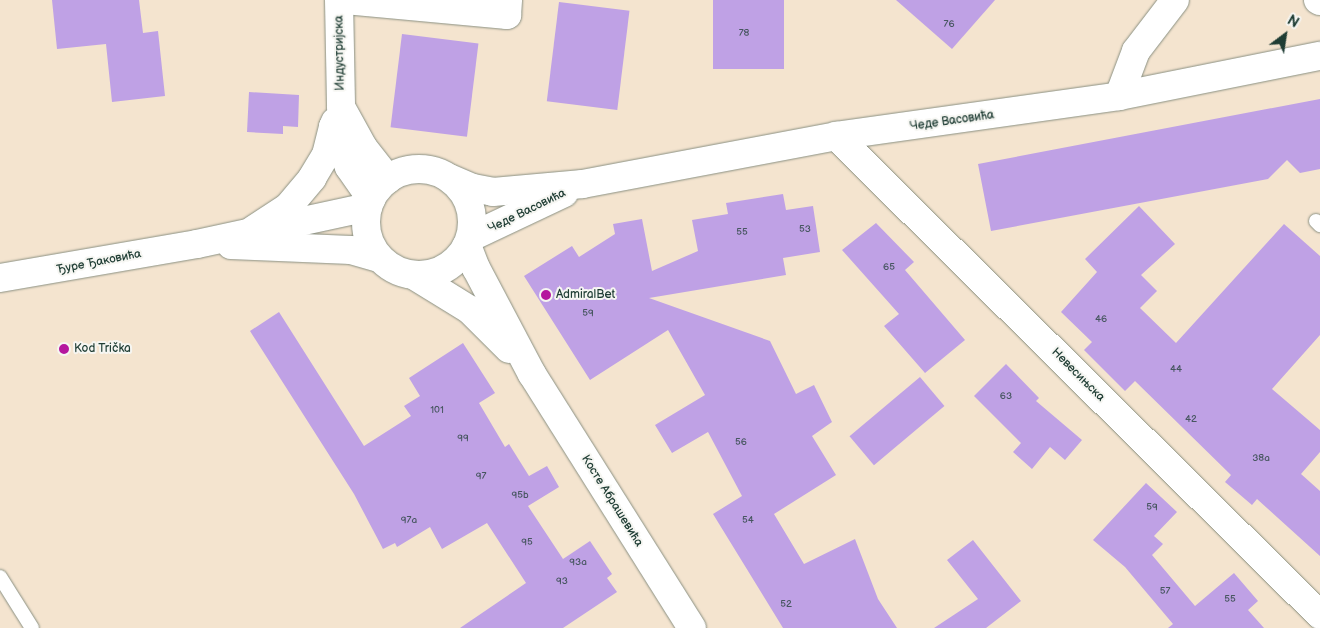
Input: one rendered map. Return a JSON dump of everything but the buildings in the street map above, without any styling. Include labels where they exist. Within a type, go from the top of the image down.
[{"type":"street","name":"Индустријска","points":[[339,0],[337,117],[349,166],[369,203]]},
{"type":"street","points":[[345,0],[507,15],[508,0]]},
{"type":"street","points":[[1119,96],[1136,51],[1176,0]]},
{"type":"street","name":"Чеде Васовића","points":[[449,178],[473,188],[493,192],[583,184],[836,136],[1119,96],[1320,56]]},
{"type":"street","name":"Индустријска","points":[[337,117],[388,178]]},
{"type":"street","points":[[253,230],[288,207],[312,178],[326,155],[337,117]]},
{"type":"street","name":"Невесињска","points":[[836,136],[1320,615]]},
{"type":"street","points":[[418,169],[434,171],[449,178],[461,189],[469,204],[472,220],[469,241],[446,268],[415,276],[402,273],[379,258],[367,234],[369,203],[388,178],[418,169]]},
{"type":"street","name":"Чеде Васовића","points":[[469,241],[583,184]]},
{"type":"street","name":"Ђуре Ђаковића","points":[[0,278],[197,244],[369,203]]},
{"type":"street","name":"Косте Абрашевића","points":[[469,241],[476,268],[532,374],[692,628]]},
{"type":"street","name":"Ђуре Ђаковића","points":[[197,244],[352,250],[379,258]]},
{"type":"street","name":"Косте Абрашевића","points":[[415,276],[470,310],[532,374]]},
{"type":"lane","points":[[0,578],[32,628]]},
{"type":"place","name":"AdmiralBet","points":[[546,295]]},
{"type":"place","name":"Kod Trička","points":[[64,349]]}]
